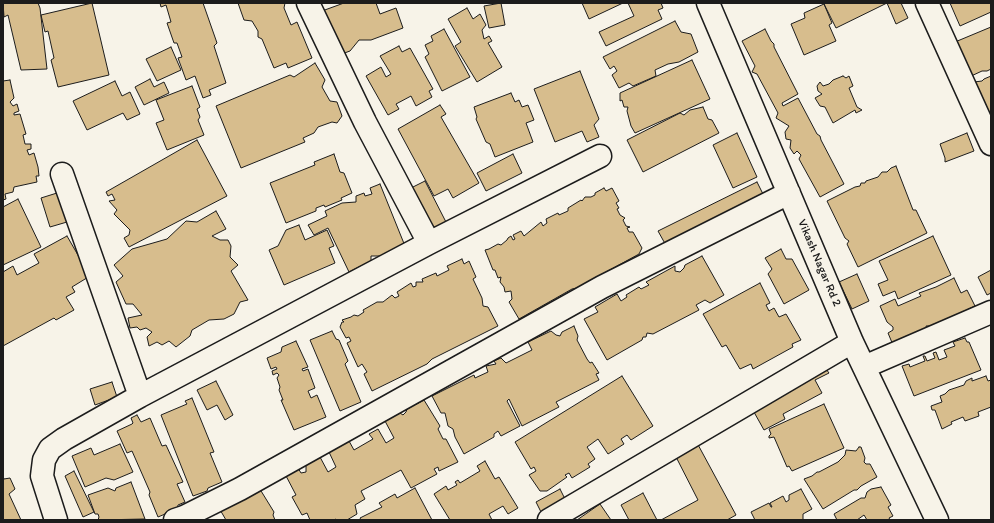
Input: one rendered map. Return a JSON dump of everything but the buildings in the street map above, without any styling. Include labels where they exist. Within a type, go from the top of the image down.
[{"type":"street","points":[[308,3],[365,122],[429,243]]},
{"type":"street","name":"Vikash Nagar Rd 2","points":[[708,3],[852,342],[938,520]]},
{"type":"street","points":[[927,3],[991,144]]},
{"type":"street","points":[[56,520],[42,476],[44,460],[50,449],[70,435],[140,396],[429,243],[600,156]]},
{"type":"street","points":[[62,174],[140,396]]},
{"type":"street","points":[[175,520],[240,489],[602,287],[789,193]]},
{"type":"street","points":[[864,367],[991,312]]},
{"type":"street","points":[[549,520],[852,342]]}]
